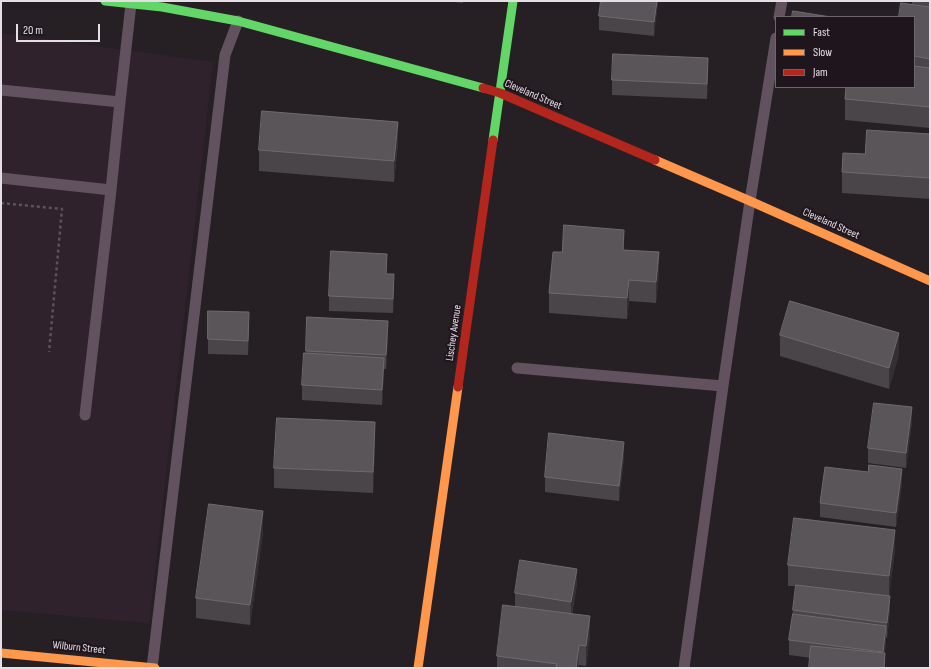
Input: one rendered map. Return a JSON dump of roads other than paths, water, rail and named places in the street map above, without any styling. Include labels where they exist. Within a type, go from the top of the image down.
[{"type":"main road","name":"Cleveland Street","points":[[105,1],[162,7],[238,21],[500,93],[750,201],[930,282]]},
{"type":"main road","name":"Lischey Avenue","points":[[418,668],[513,1]]},
{"type":"main road","name":"Wilburn Street","points":[[1,653],[154,668]]},
{"type":"lane","points":[[779,16],[782,1]]},
{"type":"lane","points":[[85,415],[131,4]]},
{"type":"lane","points":[[154,668],[225,55],[238,21]]},
{"type":"lane","points":[[684,668],[723,386],[775,44]]},
{"type":"lane","points":[[1,90],[120,102]]},
{"type":"lane","points":[[1,178],[111,190]]},
{"type":"lane","points":[[517,368],[723,386]]}]
